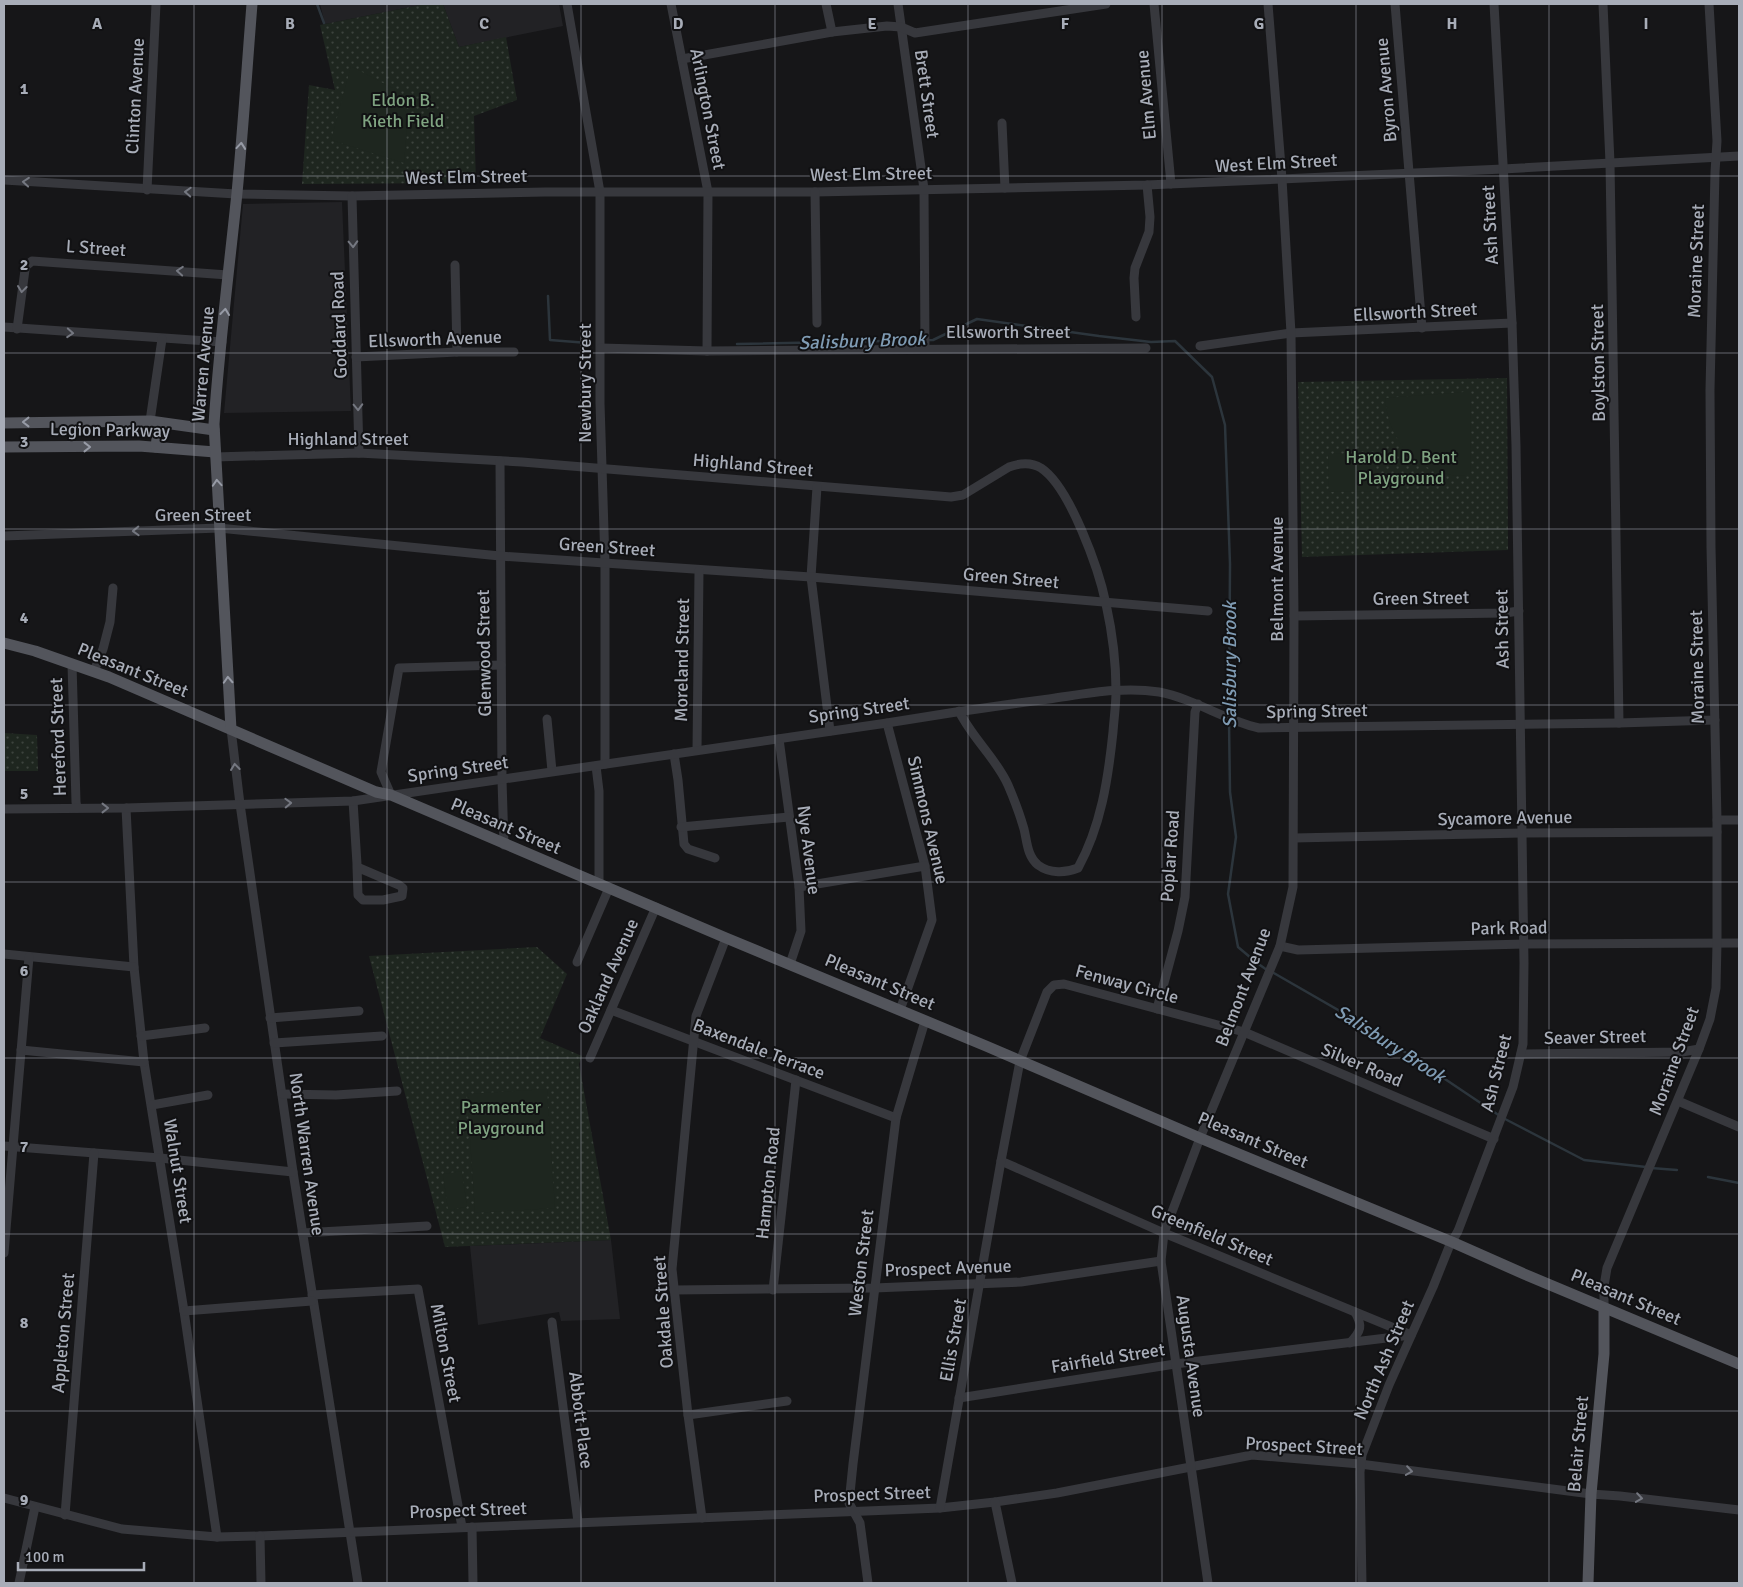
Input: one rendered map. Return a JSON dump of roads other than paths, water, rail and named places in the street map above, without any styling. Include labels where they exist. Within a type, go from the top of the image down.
[{"type":"main road","name":"Warren Avenue","points":[[230,729],[214,430],[216,384],[222,342],[252,4]]},
{"type":"main road","name":"Legion Parkway","points":[[4,422],[155,422],[214,430]]},
{"type":"main road","points":[[155,422],[156,447]]},
{"type":"main road","name":"Legion Parkway","points":[[4,447],[156,447],[215,455]]},
{"type":"main road","name":"Pleasant Street","points":[[4,643],[35,651],[94,671],[376,792],[391,795],[504,845],[925,1020],[1200,1138],[1452,1242],[1739,1364]]},
{"type":"main road","name":"Belair Street","points":[[1588,1583],[1590,1494],[1604,1354],[1604,1308]]},
{"type":"street","name":"Clinton Avenue","points":[[147,190],[156,4]]},
{"type":"street","name":"Newbury Street","points":[[567,4],[600,192],[602,470],[606,563],[599,791],[604,886]]},
{"type":"street","name":"Arlington Street","points":[[670,4],[708,192],[707,350]]},
{"type":"street","points":[[826,4],[832,32]]},
{"type":"street","name":"Brett Street","points":[[898,4],[924,189],[925,342]]},
{"type":"street","points":[[682,59],[832,32],[887,26],[915,33],[1054,7],[1106,4]]},
{"type":"street","name":"Elm Avenue","points":[[1154,4],[1171,184]]},
{"type":"street","name":"Belmont Avenue","points":[[1200,1138],[1280,946],[1293,887],[1294,616],[1291,333],[1282,179],[1268,4]]},
{"type":"street","name":"Byron Avenue","points":[[1395,4],[1422,328]]},
{"type":"street","name":"Ash Street","points":[[1452,1242],[1503,1118],[1521,1054],[1523,1034],[1524,944],[1512,323],[1494,4]]},
{"type":"street","name":"Boylston Street","points":[[1603,4],[1610,163],[1619,723]]},
{"type":"street","name":"Moraine Street","points":[[1604,1308],[1604,1286],[1607,1268],[1699,1049],[1710,1019],[1716,988],[1717,820],[1710,547],[1710,390],[1717,142],[1709,4]]},
{"type":"street","points":[[1002,123],[1005,188]]},
{"type":"street","name":"West Elm Street","points":[[4,180],[147,190],[352,196],[600,192],[815,192],[1147,185],[1739,156]]},
{"type":"street","points":[[1136,317],[1134,278],[1138,260],[1146,243],[1150,224],[1147,185]]},
{"type":"street","points":[[815,192],[817,323]]},
{"type":"street","name":"Goddard Road","points":[[352,196],[359,453]]},
{"type":"street","name":"L Street","points":[[17,329],[25,270],[26,266],[32,261],[228,275]]},
{"type":"street","points":[[455,265],[457,352]]},
{"type":"street","name":"Ellsworth Street","points":[[1200,346],[1291,333],[1512,323]]},
{"type":"street","points":[[4,327],[222,342]]},
{"type":"street","points":[[155,422],[162,339]]},
{"type":"street","name":"Ellsworth Street","points":[[601,348],[707,350],[925,342],[1004,350],[1146,348]]},
{"type":"street","name":"Ellsworth Avenue","points":[[356,357],[457,352],[514,352]]},
{"type":"street","name":"Highland Street","points":[[215,455],[359,453],[500,461],[951,497],[963,495],[1009,467],[1024,463],[1040,467],[1056,480],[1070,504],[1089,550],[1106,603],[1112,644],[1116,689],[1115,718],[1108,776],[1097,826],[1087,852],[1078,868],[1066,873],[1054,871],[1038,865],[1030,855],[1024,829],[1008,785],[990,754],[965,722],[959,711]]},
{"type":"street","name":"Glenwood Street","points":[[500,461],[504,845]]},
{"type":"street","points":[[817,487],[811,577],[830,731]]},
{"type":"street","name":"Green Street","points":[[4,536],[219,528],[500,556],[699,571],[811,577],[1208,611]]},
{"type":"street","name":"Moreland Street","points":[[697,750],[699,571]]},
{"type":"street","points":[[94,671],[103,649],[110,622],[113,588]]},
{"type":"street","name":"Green Street","points":[[1294,616],[1505,613],[1518,611]]},
{"type":"street","name":"Hereford Street","points":[[72,664],[77,808]]},
{"type":"street","points":[[391,795],[380,772],[399,668],[501,665]]},
{"type":"street","name":"Spring Street","points":[[4,809],[126,808],[354,801],[1116,689],[1158,692],[1198,704],[1236,722],[1259,728],[1715,720]]},
{"type":"street","name":"Poplar Road","points":[[1157,1009],[1185,897],[1194,712],[1198,704]]},
{"type":"street","points":[[547,719],[552,771]]},
{"type":"street","name":"Simmons Avenue","points":[[887,724],[925,866],[932,920],[900,1010]]},
{"type":"street","name":"North Warren Avenue","points":[[230,729],[302,1233],[358,1583]]},
{"type":"street","name":"Nye Avenue","points":[[779,739],[799,887],[802,931],[790,964]]},
{"type":"street","points":[[674,754],[684,844],[688,849],[715,858]]},
{"type":"street","points":[[354,801],[358,895],[363,900],[383,900],[402,896],[403,888],[399,885],[357,867]]},
{"type":"street","name":"Walnut Street","points":[[126,808],[134,967],[144,1062],[184,1311],[217,1537]]},
{"type":"street","points":[[681,826],[789,816]]},
{"type":"street","points":[[1717,820],[1739,820]]},
{"type":"street","name":"Sycamore Avenue","points":[[1294,838],[1522,833],[1717,832]]},
{"type":"street","points":[[799,887],[925,866]]},
{"type":"street","points":[[577,962],[604,886]]},
{"type":"street","name":"Oakland Avenue","points":[[590,1058],[656,907]]},
{"type":"street","name":"Oakdale Street","points":[[702,1518],[688,1415],[672,1270],[696,1016],[726,938]]},
{"type":"street","name":"Park Road","points":[[1280,946],[1298,950],[1524,944],[1739,943]]},
{"type":"street","points":[[4,954],[134,967]]},
{"type":"street","points":[[4,1253],[8,1146],[21,1050],[29,957]]},
{"type":"street","name":"Fenway Circle","points":[[1020,1061],[1047,992],[1054,985],[1064,984],[1244,1032]]},
{"type":"street","name":"Baxendale Terrace","points":[[611,1010],[896,1118]]},
{"type":"street","points":[[270,1018],[359,1011]]},
{"type":"street","name":"Weston Street","points":[[868,1583],[860,1522],[849,1503],[896,1118],[925,1020]]},
{"type":"street","points":[[141,1036],[204,1028]]},
{"type":"street","name":"Silver Road","points":[[1244,1032],[1494,1139]]},
{"type":"street","points":[[274,1043],[382,1036]]},
{"type":"street","name":"Seaver Street","points":[[1521,1054],[1682,1052],[1699,1049]]},
{"type":"street","points":[[21,1050],[144,1062]]},
{"type":"street","name":"Ellis Street","points":[[940,1508],[1020,1061]]},
{"type":"street","name":"Hampton Road","points":[[773,1290],[796,1080]]},
{"type":"street","points":[[282,1094],[336,1095],[397,1092]]},
{"type":"street","points":[[152,1105],[208,1096]]},
{"type":"street","points":[[1678,1101],[1739,1127]]},
{"type":"street","name":"Augusta Avenue","points":[[1200,1138],[1164,1233],[1161,1261],[1208,1583]]},
{"type":"street","points":[[8,1146],[160,1158],[293,1172]]},
{"type":"street","name":"Appleton Street","points":[[65,1515],[94,1153]]},
{"type":"street","name":"Greenfield Street","points":[[1001,1161],[1164,1233],[1412,1335]]},
{"type":"street","points":[[302,1233],[427,1226]]},
{"type":"street","name":"North Ash Street","points":[[1362,1583],[1360,1464],[1362,1455],[1389,1385],[1452,1242]]},
{"type":"street","name":"Prospect Avenue","points":[[674,1290],[874,1288],[1021,1282],[1161,1261]]},
{"type":"street","name":"Milton Street","points":[[312,1298],[418,1289],[462,1527]]},
{"type":"street","points":[[184,1311],[312,1298]]},
{"type":"street","points":[[1350,1342],[1359,1332],[1360,1326],[1360,1320],[1355,1312]]},
{"type":"street","name":"Abbott Place","points":[[552,1322],[578,1522]]},
{"type":"street","name":"Fairfield Street","points":[[959,1398],[1175,1364],[1412,1335]]},
{"type":"street","points":[[688,1415],[787,1401]]},
{"type":"street","name":"Prospect Street","points":[[4,1498],[122,1528],[217,1537],[260,1536],[940,1508],[1066,1491],[1252,1456],[1360,1464],[1590,1494],[1739,1510]]},
{"type":"street","points":[[995,1502],[1012,1583]]},
{"type":"street","points":[[19,1583],[36,1507]]},
{"type":"street","points":[[472,1526],[473,1583]]},
{"type":"street","points":[[260,1536],[261,1583]]},
{"type":"waterway","name":"Salisbury Brook","points":[[317,4],[324,23]]},
{"type":"waterway","name":"Salisbury Brook","points":[[548,296],[550,340],[588,343]]},
{"type":"waterway","name":"Salisbury Brook","points":[[737,344],[933,340],[977,319],[1151,342],[1175,341],[1212,377],[1225,425],[1230,564],[1229,716]]},
{"type":"waterway","name":"Salisbury Brook","points":[[1229,721],[1230,792],[1236,837],[1228,894],[1238,947],[1267,970]]},
{"type":"waterway","name":"Salisbury Brook","points":[[1272,972],[1366,1026],[1500,1116]]},
{"type":"waterway","name":"Salisbury Brook","points":[[1505,1119],[1584,1160],[1646,1167]]},
{"type":"waterway","name":"Salisbury Brook","points":[[1651,1168],[1677,1170]]},
{"type":"waterway","name":"Salisbury Brook","points":[[1708,1177],[1739,1183]]},
{"type":"park label","name":"Eldon B. Kieth Field","points":[[403,110]]},
{"type":"park label","name":"Harold D. Bent Playground","points":[[1401,467]]},
{"type":"park label","name":"Parmenter Playground","points":[[501,1117]]}]
